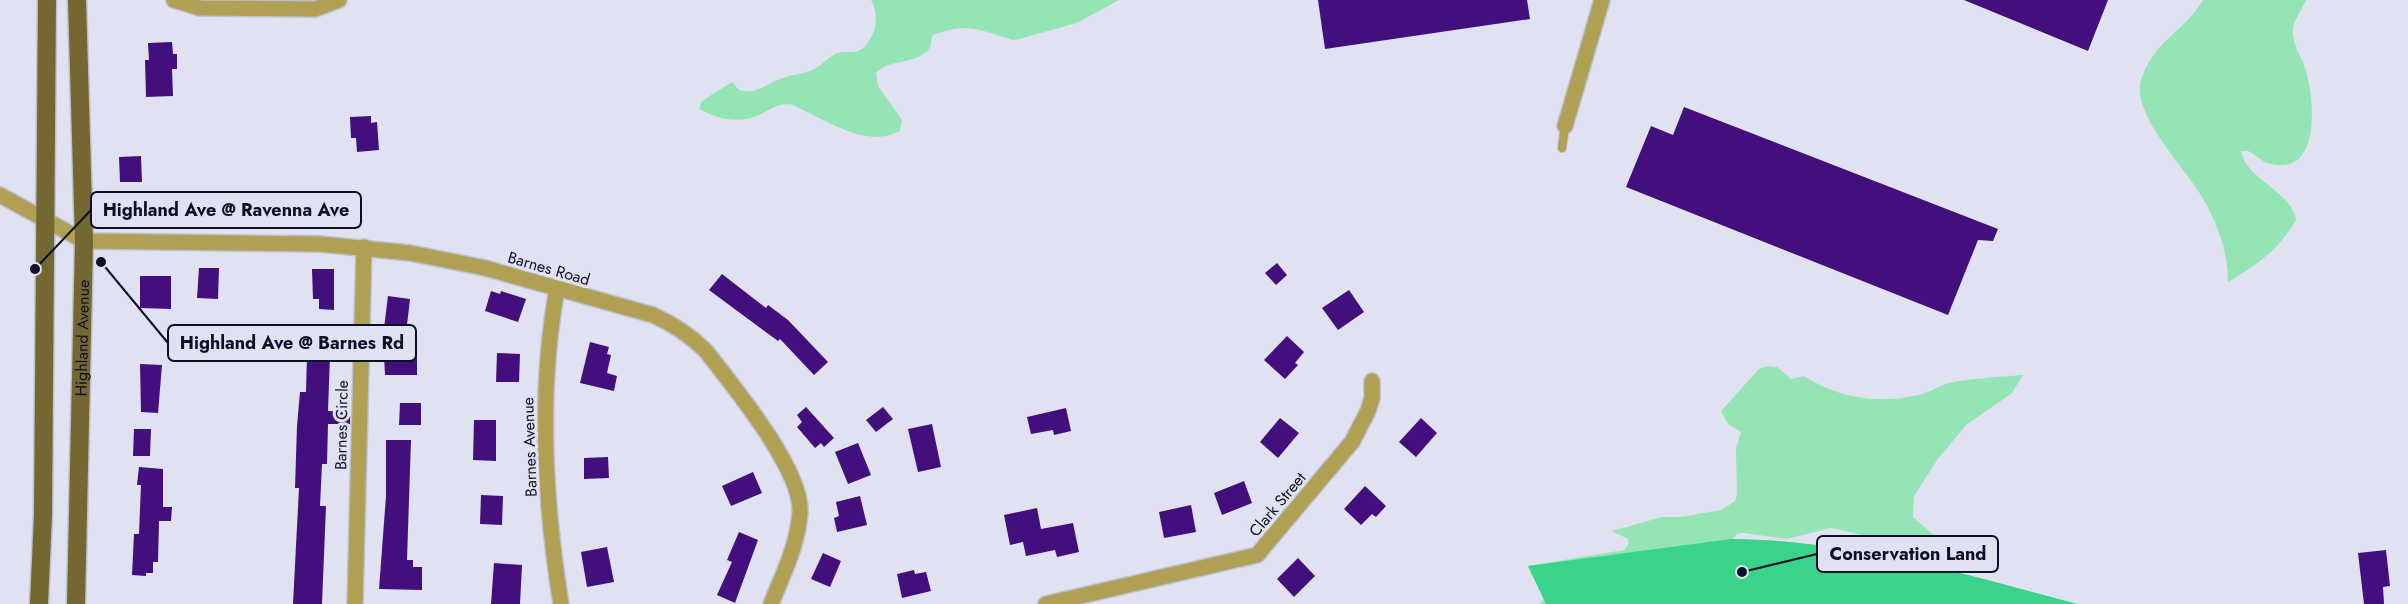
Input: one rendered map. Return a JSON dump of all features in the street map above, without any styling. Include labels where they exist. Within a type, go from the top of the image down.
[{"type":"main road","points":[[39,604],[44,515],[47,0]]},
{"type":"main road","name":"Highland Avenue","points":[[76,0],[84,241],[76,604]]},
{"type":"street","points":[[174,0],[200,8],[315,9],[339,0]]},
{"type":"street","points":[[1565,126],[1602,0]]},
{"type":"street","points":[[0,195],[84,241]]},
{"type":"street","name":"Barnes Road","points":[[84,241],[364,247],[441,258],[653,315],[686,333],[706,351],[771,441],[791,473],[800,510],[795,544],[771,604]]},
{"type":"street","name":"Barnes Circle","points":[[355,604],[364,247]]},
{"type":"street","name":"Barnes Avenue","points":[[557,289],[550,329],[544,420],[548,489],[561,604]]},
{"type":"street","name":"Clark Street","points":[[1047,604],[1257,555],[1352,442],[1368,411],[1372,398],[1372,381]]},
{"type":"lane","points":[[1562,148],[1565,126]]},
{"type":"green space","points":[[871,0],[1119,0],[1077,23],[1019,39],[1013,40],[965,28],[933,35],[929,49],[923,54],[888,65],[876,73],[878,86],[902,120],[900,131],[887,136],[873,137],[844,130],[790,104],[777,106],[751,118],[736,120],[721,118],[699,109],[702,101],[732,82],[739,90],[757,90],[783,78],[814,69],[837,53],[853,52],[864,48],[875,28],[876,17]]},
{"type":"green space","points":[[2203,0],[2306,0],[2294,23],[2293,32],[2294,42],[2306,71],[2311,100],[2310,135],[2305,149],[2297,160],[2285,165],[2267,163],[2248,151],[2241,151],[2244,161],[2251,170],[2286,201],[2293,210],[2296,220],[2282,240],[2266,256],[2228,282],[2224,250],[2214,220],[2204,200],[2151,124],[2140,91],[2142,77],[2155,53],[2188,20]]},
{"type":"green space","points":[[1769,366],[1777,367],[1791,379],[1804,376],[1831,390],[1860,398],[1874,399],[1919,395],[1958,381],[2023,375],[2012,393],[1966,425],[1937,460],[1914,496],[1913,517],[1970,566],[1938,554],[1830,528],[1787,539],[1743,533],[1737,534],[1733,539],[1820,545],[1864,552],[1950,571],[2077,604],[1540,604],[1544,599],[1528,566],[1624,550],[1629,544],[1628,539],[1612,531],[1662,517],[1681,517],[1721,510],[1735,501],[1737,493],[1736,449],[1741,432],[1728,424],[1721,411],[1759,369]]},
{"type":"green space","points":[[1731,539],[1819,545],[1862,552],[1949,571],[2077,604],[1546,604],[1528,566]]},
{"type":"building","points":[[1318,0],[1527,0],[1530,19],[1325,49]]},
{"type":"building","points":[[1964,0],[2108,0],[2088,51]]},
{"type":"building","points":[[172,42],[173,54],[177,54],[177,69],[172,69],[173,96],[146,97],[145,60],[149,60],[148,43]]},
{"type":"building","points":[[1684,107],[1998,229],[1993,241],[1978,240],[1948,315],[1626,187],[1651,126],[1673,135]]},
{"type":"building","points":[[371,116],[371,123],[377,122],[379,150],[357,152],[356,138],[351,138],[350,117]]},
{"type":"building","points":[[141,156],[142,182],[120,182],[119,157]]},
{"type":"building","points":[[1277,263],[1287,275],[1276,285],[1265,273]]},
{"type":"building","points":[[199,268],[219,268],[218,299],[197,298]]},
{"type":"building","points":[[312,269],[334,269],[334,310],[319,309],[319,299],[313,299]]},
{"type":"building","points":[[722,274],[766,308],[768,305],[788,320],[828,362],[814,375],[780,339],[778,341],[709,290]]},
{"type":"building","points":[[140,276],[171,276],[171,309],[140,308]]},
{"type":"building","points":[[1349,290],[1364,312],[1338,330],[1322,308]]},
{"type":"building","points":[[491,291],[500,294],[501,291],[526,299],[518,322],[485,311]]},
{"type":"building","points":[[388,296],[410,299],[404,351],[417,351],[417,375],[385,375],[383,336]]},
{"type":"building","points":[[1287,336],[1304,352],[1295,363],[1298,365],[1285,379],[1264,360]]},
{"type":"building","points":[[590,342],[609,347],[607,354],[611,355],[607,373],[617,376],[614,391],[580,383]]},
{"type":"building","points":[[497,353],[520,354],[519,382],[496,382]]},
{"type":"building","points":[[307,356],[330,356],[328,411],[350,412],[350,424],[328,424],[327,464],[322,464],[320,506],[326,506],[322,604],[293,604],[299,488],[295,488],[297,426],[300,392],[306,392]]},
{"type":"building","points":[[140,364],[162,365],[158,413],[141,412]]},
{"type":"building","points":[[400,403],[421,403],[421,425],[399,425]]},
{"type":"building","points":[[806,407],[834,438],[824,447],[821,443],[815,448],[797,427],[802,422],[797,415]]},
{"type":"building","points":[[883,407],[893,419],[876,432],[866,420]]},
{"type":"building","points":[[1066,408],[1071,431],[1054,435],[1053,430],[1031,434],[1027,417]]},
{"type":"building","points":[[1280,418],[1299,433],[1278,458],[1260,442]]},
{"type":"building","points":[[1421,418],[1437,433],[1416,457],[1399,442]]},
{"type":"building","points":[[474,420],[496,420],[496,461],[473,460]]},
{"type":"building","points":[[932,424],[941,467],[918,472],[908,429]]},
{"type":"building","points":[[134,429],[151,429],[150,456],[133,456]]},
{"type":"building","points":[[386,440],[411,440],[407,560],[413,560],[413,567],[422,567],[422,590],[379,589],[386,496]]},
{"type":"building","points":[[858,443],[871,475],[848,484],[835,452]]},
{"type":"building","points":[[608,457],[609,478],[584,479],[584,458]]},
{"type":"building","points":[[139,467],[163,469],[163,507],[172,507],[171,521],[159,521],[158,562],[153,562],[153,573],[146,573],[146,576],[132,575],[134,534],[139,534],[141,485],[137,485]]},
{"type":"building","points":[[753,472],[762,493],[731,506],[722,486]]},
{"type":"building","points":[[1244,481],[1252,503],[1222,515],[1214,493]]},
{"type":"building","points":[[1365,486],[1386,506],[1376,517],[1372,514],[1361,525],[1344,509]]},
{"type":"building","points":[[481,495],[503,496],[502,525],[480,524]]},
{"type":"building","points":[[860,496],[867,525],[837,532],[834,518],[839,516],[836,502]]},
{"type":"building","points":[[1191,505],[1196,532],[1164,538],[1159,512]]},
{"type":"building","points":[[1037,508],[1041,529],[1073,523],[1079,552],[1057,557],[1055,550],[1026,556],[1023,542],[1010,545],[1004,515]]},
{"type":"building","points":[[739,532],[758,540],[735,603],[717,595],[732,562],[727,560]]},
{"type":"building","points":[[607,547],[614,582],[587,587],[581,552]]},
{"type":"building","points":[[2386,550],[2390,586],[2383,587],[2384,604],[2364,604],[2358,553]]},
{"type":"building","points":[[823,553],[841,561],[830,587],[811,579]]},
{"type":"building","points":[[1298,558],[1315,576],[1294,597],[1277,579]]},
{"type":"building","points":[[494,563],[522,565],[520,604],[491,604]]},
{"type":"building","points":[[914,570],[915,574],[926,572],[931,591],[902,598],[897,574]]},
{"type":"place","name":"Highland Ave @ Barnes Rd","points":[[101,262]]},
{"type":"place","name":"Highland Ave @ Ravenna Ave","points":[[35,269]]},
{"type":"place","name":"Conservation Land","points":[[1742,572]]}]
